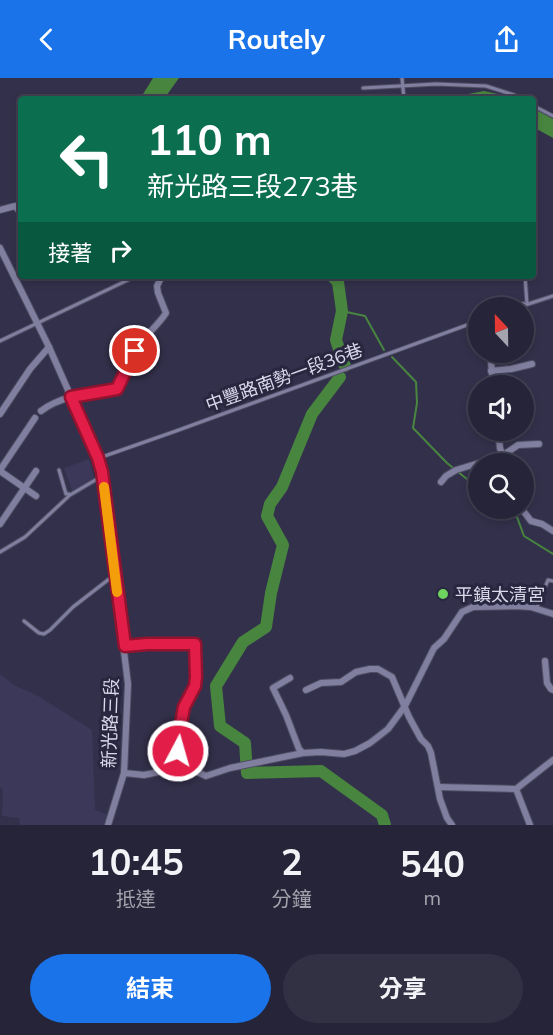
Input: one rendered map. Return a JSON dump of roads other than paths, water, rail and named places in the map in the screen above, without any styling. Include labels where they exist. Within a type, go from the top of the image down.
[{"type":"street","points":[[0,210],[15,206],[18,210]]},
{"type":"street","name":"新光路三段","points":[[0,248],[49,347],[98,458],[102,476],[128,684],[124,773],[108,825]]},
{"type":"street","points":[[41,411],[47,406],[71,397],[117,389],[141,341],[161,322],[166,313],[158,293],[157,286],[160,279]]},
{"type":"street","points":[[0,414],[30,369],[49,347]]},
{"type":"street","points":[[490,363],[492,375]]},
{"type":"street","points":[[491,371],[532,364]]},
{"type":"street","points":[[0,402],[9,401]]},
{"type":"street","points":[[35,418],[0,471],[36,496]]},
{"type":"street","points":[[506,453],[518,445],[539,444]]},
{"type":"street","points":[[441,482],[453,472],[468,467]]},
{"type":"street","points":[[0,525],[36,471]]},
{"type":"street","points":[[529,519],[553,531]]},
{"type":"street","points":[[124,773],[144,775],[178,768],[193,770],[206,776],[230,768],[303,753],[344,754],[355,751],[388,729],[405,706],[434,648],[444,639],[462,612],[473,607],[516,606],[553,614]]},
{"type":"street","points":[[125,646],[195,644],[195,686],[184,707],[179,734],[178,768]]},
{"type":"street","points":[[545,661],[547,684],[553,690]]},
{"type":"street","points":[[306,690],[321,683],[341,682],[356,672],[378,669],[392,677],[408,717],[431,753],[440,799],[452,825]]},
{"type":"street","points":[[290,678],[273,688],[299,749],[303,753]]},
{"type":"street","points":[[438,787],[516,789],[553,760]]},
{"type":"street","points":[[516,789],[530,825]]},
{"type":"lane","points":[[402,78],[404,96]]},
{"type":"lane","points":[[363,88],[436,84],[486,86],[513,96]]},
{"type":"lane","points":[[536,107],[553,116]]},
{"type":"lane","points":[[0,341],[130,279]]},
{"type":"lane","points":[[524,297],[525,279]]},
{"type":"lane","points":[[534,304],[553,296]]},
{"type":"lane","name":"中豐路南勢一段36巷","points":[[98,458],[468,325]]},
{"type":"lane","points":[[59,470],[64,490],[70,495]]},
{"type":"lane","points":[[0,552],[25,537],[70,495],[102,476]]},
{"type":"lane","points":[[24,621],[39,633],[44,634],[89,593],[115,575]]},
{"type":"lane","points":[[537,609],[548,580],[553,581]]},
{"type":"waterway","points":[[335,279],[338,282],[342,311],[336,340],[345,366]]},
{"type":"waterway","points":[[342,311],[365,316],[384,350]]},
{"type":"waterway","points":[[392,357],[416,382],[417,403],[413,428],[447,463],[468,480]]},
{"type":"waterway","points":[[340,377],[312,414],[282,487],[270,504],[267,516],[283,545],[271,593],[266,627],[243,642],[216,686],[220,726],[245,743],[247,773],[321,771],[382,815],[385,825]]},
{"type":"waterway","points":[[518,519],[524,536],[553,554]]},
{"type":"place","name":"平鎮太清宮","points":[[443,594]]}]
